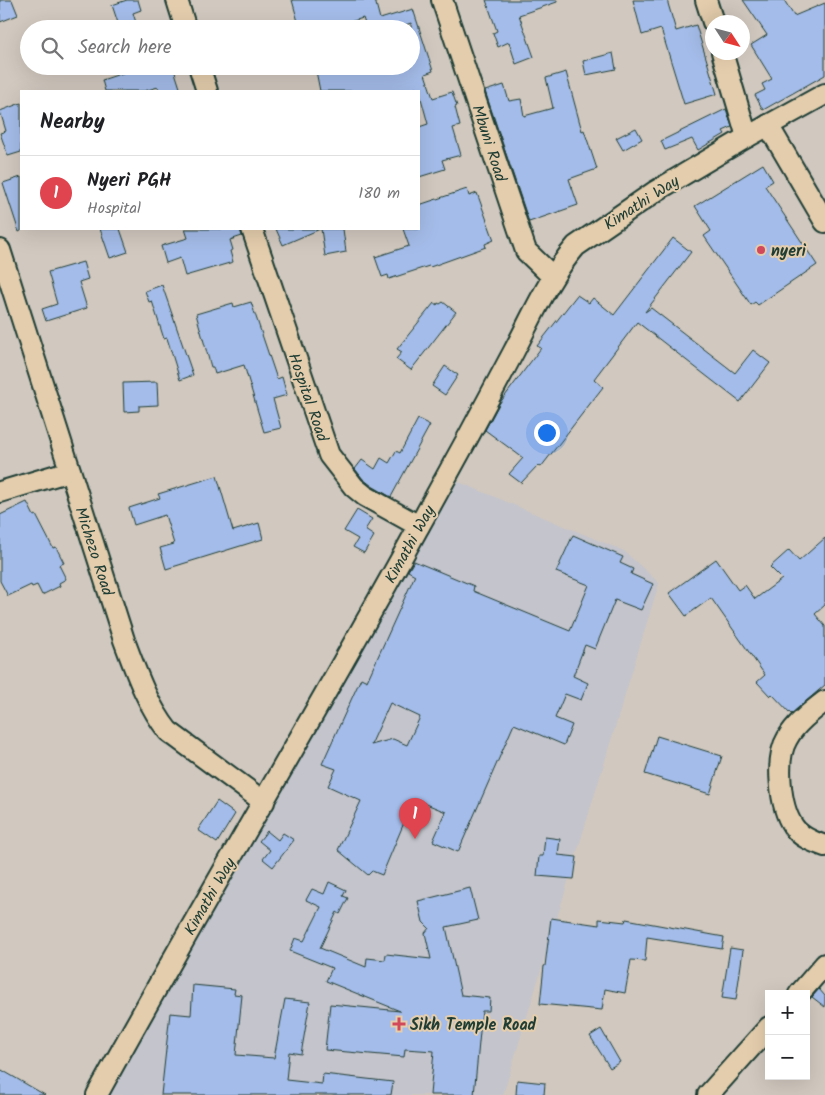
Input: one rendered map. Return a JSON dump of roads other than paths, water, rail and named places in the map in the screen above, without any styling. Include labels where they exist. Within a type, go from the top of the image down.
[{"type":"street","points":[[177,0],[183,20]]},
{"type":"street","name":"Mbuni Road","points":[[442,0],[526,251],[552,276]]},
{"type":"street","points":[[706,0],[711,15]]},
{"type":"street","points":[[724,60],[747,137]]},
{"type":"street","points":[[201,75],[207,90]]},
{"type":"street","name":"Kimathi Way","points":[[97,1095],[146,1004],[337,675],[514,351],[552,276],[576,246],[656,191],[747,137],[825,94]]},
{"type":"street","points":[[768,125],[825,222]]},
{"type":"street","name":"Hospital Road","points":[[252,230],[329,455],[354,487],[365,496],[419,526]]},
{"type":"street","name":"Michezo Road","points":[[0,250],[124,640],[147,699],[168,731],[264,802]]},
{"type":"street","points":[[0,492],[70,471]]},
{"type":"street","points":[[825,700],[791,732],[785,741],[780,762],[781,782],[787,813],[793,826],[802,836],[825,846]]},
{"type":"street","points":[[802,990],[825,964]]},
{"type":"street","points":[[708,1095],[765,1031]]},
{"type":"street","points":[[717,1095],[727,1074]]},
{"type":"place","name":"nyeri","points":[[761,250]]},
{"type":"place","name":"Nyeri PGH","points":[[415,839]]},
{"type":"place","name":"Sikh Temple Road","points":[[399,1024]]}]
